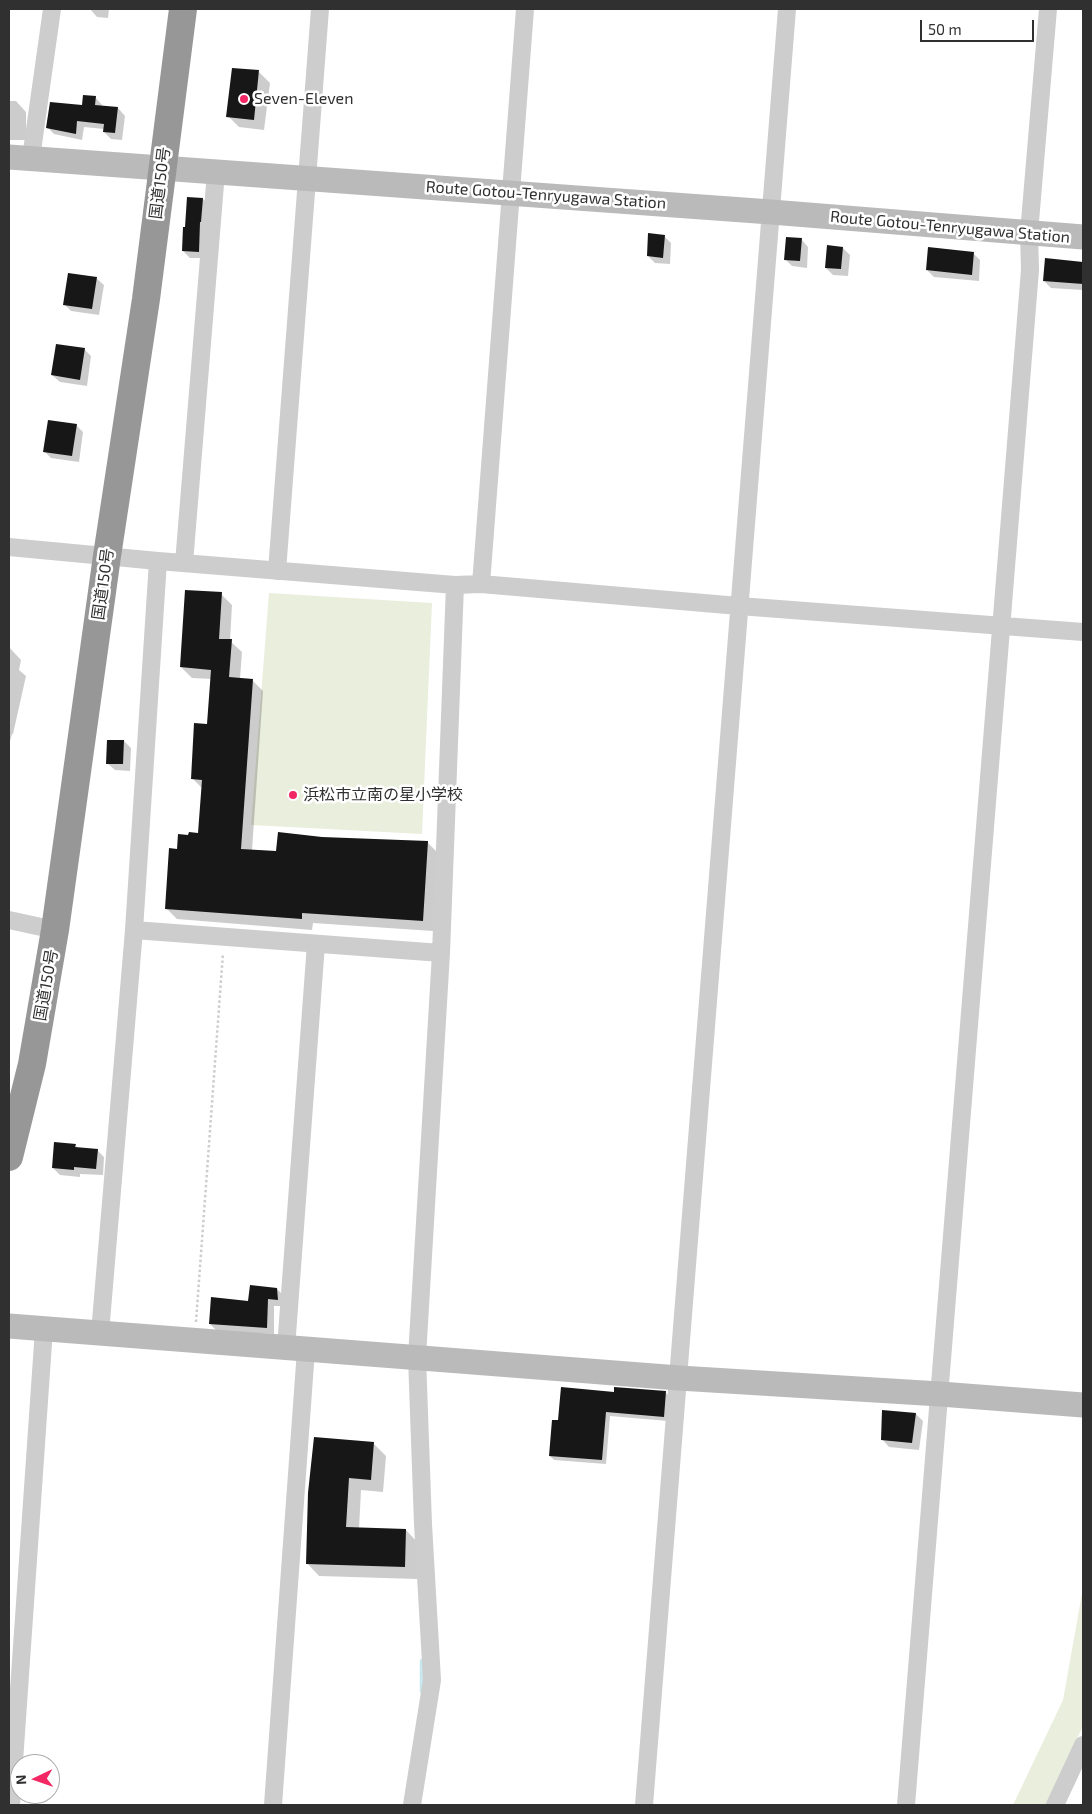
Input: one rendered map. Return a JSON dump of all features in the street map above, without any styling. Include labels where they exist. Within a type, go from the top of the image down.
[{"type":"highway","name":"国道150号","points":[[9,1157],[32,1064],[55,930],[107,556],[146,299],[183,9]]},
{"type":"street","points":[[20,157],[52,9]]},
{"type":"street","points":[[277,571],[320,9]]},
{"type":"street","points":[[482,584],[525,9]]},
{"type":"street","points":[[644,1805],[787,9]]},
{"type":"street","points":[[906,1805],[1030,270],[1030,233],[1048,9]]},
{"type":"street","name":"Route Gotou-Tenryugawa Station","points":[[20,157],[162,169],[306,177],[771,212],[1083,238]]},
{"type":"street","points":[[184,564],[216,172]]},
{"type":"street","points":[[9,548],[158,562],[455,585],[482,584],[1083,632]]},
{"type":"street","points":[[100,1333],[134,930],[158,562]]},
{"type":"street","points":[[412,1805],[432,1680],[423,1524],[417,1357],[441,953],[455,585]]},
{"type":"street","points":[[9,920],[55,930]]},
{"type":"street","points":[[134,930],[441,953]]},
{"type":"street","points":[[273,1805],[316,944]]},
{"type":"street","points":[[9,1326],[679,1378],[1083,1405]]},
{"type":"street","points":[[11,1805],[44,1329]]},
{"type":"street","points":[[1055,1805],[1081,1755]]},
{"type":"path","points":[[195,1341],[224,936]]},
{"type":"green space","points":[[269,593],[432,603],[422,834],[251,825]]},
{"type":"green space","points":[[1083,1588],[1083,1726],[1046,1805],[1013,1805],[1063,1700]]},
{"type":"building","points":[[232,68],[259,70],[254,120],[226,117]]},
{"type":"building","points":[[83,95],[96,96],[95,105],[118,107],[115,133],[103,132],[104,124],[77,121],[76,134],[46,128],[50,102],[82,105]]},
{"type":"building","points":[[187,197],[203,198],[199,252],[182,251]]},
{"type":"building","points":[[648,233],[665,235],[663,258],[647,256]]},
{"type":"building","points":[[786,237],[802,238],[800,261],[784,260]]},
{"type":"building","points":[[827,245],[843,247],[841,269],[825,268]]},
{"type":"building","points":[[928,247],[974,252],[972,275],[926,270]]},
{"type":"building","points":[[1045,258],[1083,262],[1083,284],[1043,281]]},
{"type":"building","points":[[68,273],[97,277],[92,309],[63,305]]},
{"type":"building","points":[[56,344],[85,348],[80,380],[51,375]]},
{"type":"building","points":[[48,420],[77,424],[72,456],[43,452]]},
{"type":"building","points":[[185,590],[222,592],[219,639],[232,639],[229,677],[253,679],[241,849],[276,851],[278,832],[322,837],[428,841],[423,921],[302,913],[302,919],[165,909],[169,848],[177,849],[178,834],[198,833],[202,780],[191,779],[194,723],[207,724],[211,670],[180,667]]},
{"type":"building","points":[[107,740],[124,740],[123,764],[106,764]]},
{"type":"building","points":[[54,1142],[76,1144],[75,1147],[98,1149],[96,1169],[52,1168]]},
{"type":"building","points":[[250,1285],[277,1288],[278,1300],[268,1299],[267,1328],[209,1324],[211,1297],[248,1301]]},
{"type":"building","points":[[561,1387],[614,1392],[614,1387],[666,1391],[664,1417],[606,1412],[602,1460],[549,1456],[552,1420],[558,1420]]},
{"type":"building","points":[[882,1410],[916,1413],[912,1443],[881,1440]]},
{"type":"building","points":[[314,1437],[374,1442],[371,1480],[349,1478],[346,1527],[406,1529],[405,1567],[306,1564],[308,1493]]},
{"type":"waterway","points":[[422,1661],[422,1691]]},
{"type":"place","name":"Seven-Eleven","points":[[244,99]]},
{"type":"place","name":"浜松市立南の星小学校","points":[[293,795]]}]
